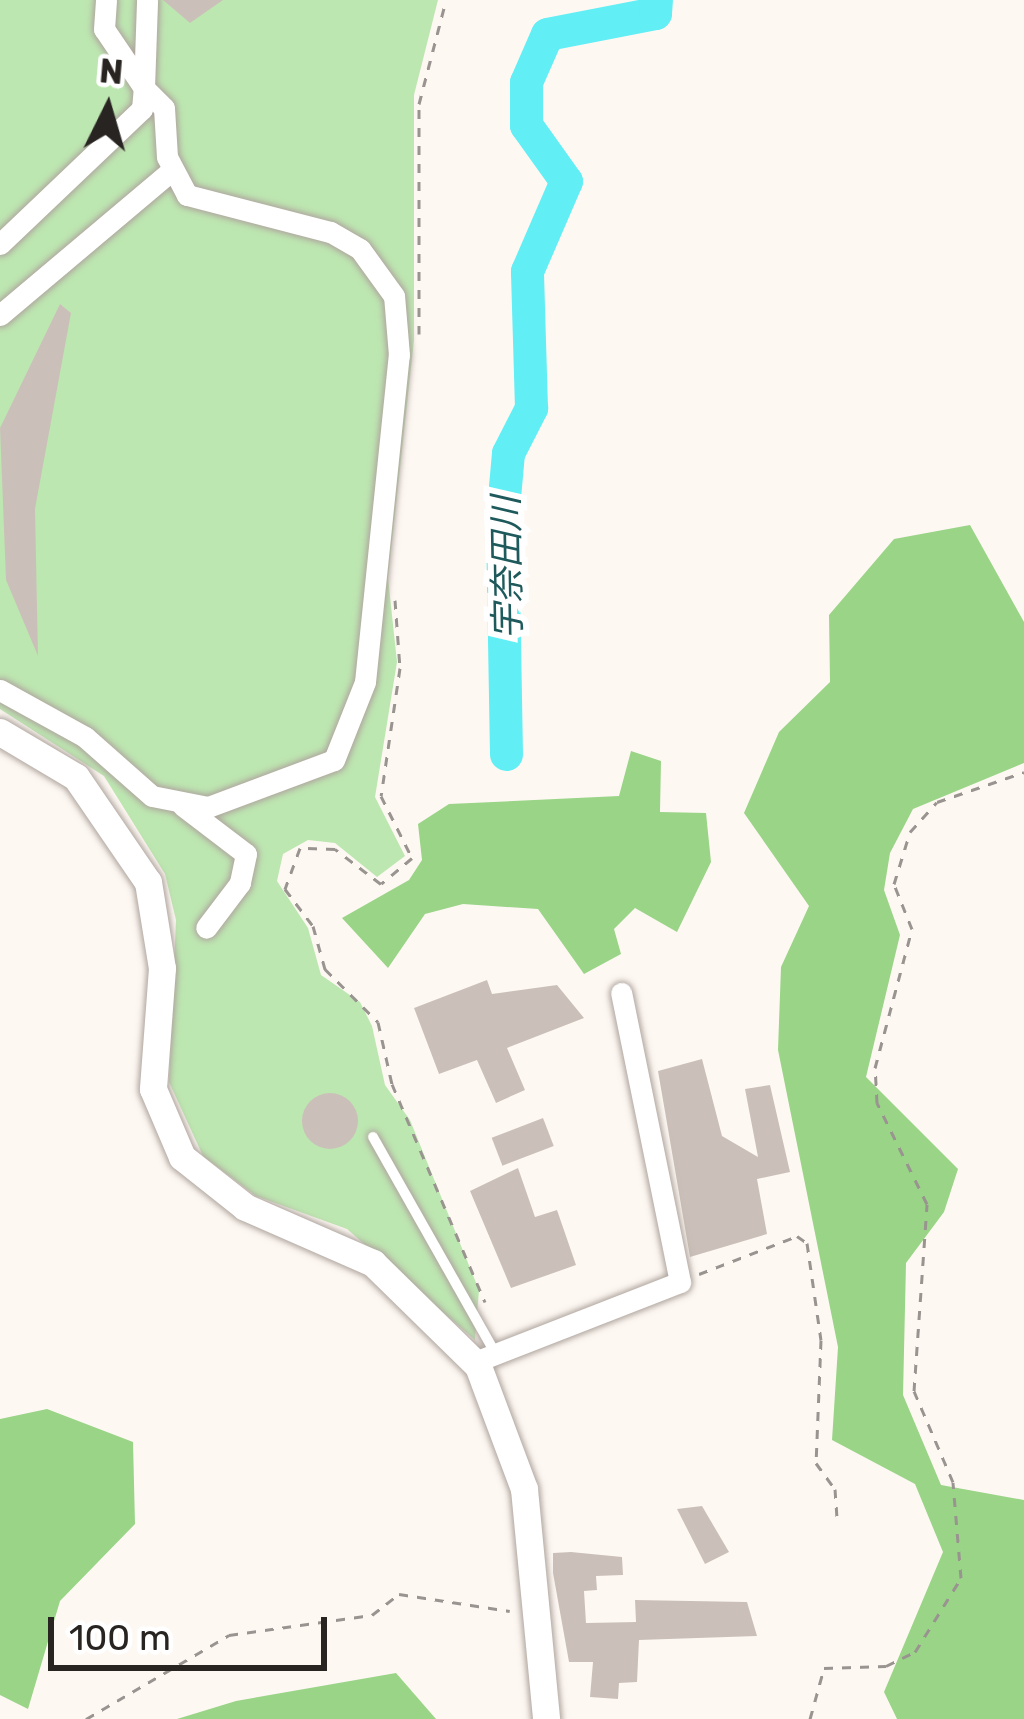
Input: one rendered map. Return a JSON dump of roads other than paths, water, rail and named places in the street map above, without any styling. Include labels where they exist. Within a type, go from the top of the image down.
[{"type":"street","points":[[106,0],[104,29],[144,88],[164,108],[172,170],[207,208],[294,219],[359,249],[394,296],[399,356],[365,682],[343,748],[319,770],[237,802],[183,806]]},
{"type":"street","points":[[0,244],[124,136],[144,88],[146,0]]},
{"type":"street","points":[[0,315],[172,170]]},
{"type":"street","points":[[0,690],[85,737],[125,780],[183,806],[245,854],[240,883],[206,928]]},
{"type":"street","points":[[0,732],[76,777],[148,881],[162,968],[153,1089],[182,1157],[244,1207],[373,1263],[486,1358],[517,1453],[547,1719]]},
{"type":"street","points":[[486,1358],[680,1282],[621,993]]},
{"type":"lane","points":[[373,1137],[482,1322],[486,1358]]},
{"type":"waterway","name":"宇奈田川","points":[[506,754],[502,520],[508,453],[531,408],[527,271],[566,181],[526,125],[526,82],[547,34],[655,13],[656,0]]}]
